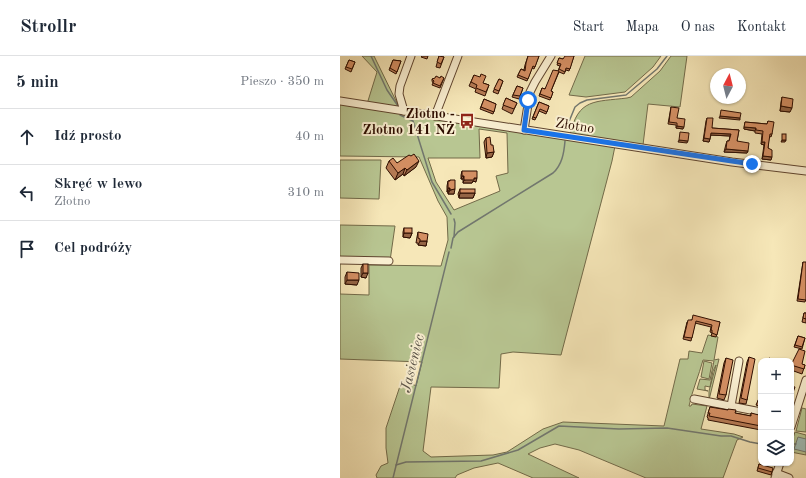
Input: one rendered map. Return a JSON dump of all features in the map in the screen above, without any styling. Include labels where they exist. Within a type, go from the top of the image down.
[{"type":"street","points":[[404,111],[399,94],[400,86],[411,56]]},
{"type":"street","points":[[435,116],[458,56]]},
{"type":"street","points":[[524,130],[530,92],[534,82],[551,56]]},
{"type":"street","name":"Złotno","points":[[340,101],[736,162],[806,171]]},
{"type":"street","points":[[340,260],[389,262]]},
{"type":"street","points":[[731,406],[739,361]]},
{"type":"street","points":[[794,413],[806,380]]},
{"type":"street","points":[[694,399],[758,411]]},
{"type":"street","points":[[779,466],[776,476],[789,478]]},
{"type":"green space","points":[[362,56],[374,56],[400,109],[367,104],[377,72]]},
{"type":"green space","points":[[585,56],[661,56],[653,67],[625,92],[586,97],[569,95]]},
{"type":"green space","points":[[671,56],[687,56],[680,107],[648,104],[643,145],[570,135],[573,123],[583,108],[597,102],[631,97],[660,71]]},
{"type":"green space","points":[[340,104],[615,146],[561,355],[513,352],[501,354],[499,388],[431,387],[423,451],[431,457],[493,455],[507,452],[543,429],[563,422],[664,426],[680,359],[688,359],[689,351],[702,353],[708,335],[718,337],[714,360],[719,359],[709,400],[709,391],[716,365],[713,371],[710,387],[705,386],[705,390],[708,391],[697,389],[700,379],[710,380],[714,361],[703,360],[689,406],[692,404],[707,406],[701,429],[734,434],[743,437],[737,440],[723,478],[646,478],[579,450],[555,444],[540,448],[528,454],[579,478],[533,478],[498,463],[474,468],[457,475],[455,478],[377,478],[376,475],[381,466],[388,463],[386,428],[400,386],[407,381],[416,386],[422,362],[340,359],[340,294],[369,295],[369,265],[441,266],[448,240],[447,217],[438,201],[419,157],[340,156]],"holes":[[[479,129],[507,133],[508,173],[496,176],[500,191],[454,210],[436,182],[428,158],[480,158]]]},
{"type":"green space","points":[[340,160],[381,160],[379,199],[340,198]]},
{"type":"green space","points":[[340,225],[395,226],[390,261],[340,260]]},
{"type":"green space","points":[[704,361],[712,363],[709,379],[701,377]]},
{"type":"green space","points":[[802,408],[806,409],[806,432],[796,431]]},
{"type":"green space","points":[[795,432],[806,435],[806,455],[794,453]]},
{"type":"water","points":[[798,437],[806,439],[806,452],[794,449]]},
{"type":"building","points":[[439,56],[444,57],[441,64],[437,62]]},
{"type":"building","points":[[528,56],[539,56],[528,79],[518,75],[521,69],[525,71]]},
{"type":"building","points":[[565,56],[574,56],[570,69],[566,68],[565,72],[559,69],[561,64],[557,63],[559,58],[563,59]]},
{"type":"building","points":[[349,60],[355,62],[352,69],[346,67]]},
{"type":"building","points":[[393,60],[401,61],[397,72],[390,68]]},
{"type":"building","points":[[553,70],[559,71],[551,91],[553,92],[551,98],[540,94],[542,88],[545,89]]},
{"type":"building","points":[[481,74],[486,76],[483,83],[489,85],[486,92],[476,88],[477,85],[471,82],[474,75],[480,77]]},
{"type":"building","points":[[436,76],[440,78],[441,76],[444,78],[440,86],[433,83],[434,81],[432,79]]},
{"type":"building","points":[[499,79],[503,81],[499,91],[494,89]]},
{"type":"building","points":[[517,86],[523,88],[520,96],[513,95]]},
{"type":"building","points":[[782,97],[793,99],[792,108],[781,106]]},
{"type":"building","points":[[506,98],[517,103],[514,109],[503,105]]},
{"type":"building","points":[[484,99],[496,104],[494,112],[481,107]]},
{"type":"building","points":[[539,102],[549,106],[547,112],[540,109],[536,118],[533,117]]},
{"type":"building","points":[[671,107],[679,108],[677,118],[685,119],[684,127],[677,126],[677,123],[669,122]]},
{"type":"building","points":[[721,110],[741,113],[740,118],[720,116]]},
{"type":"building","points":[[707,118],[713,118],[712,128],[739,130],[737,141],[749,143],[748,151],[726,149],[727,141],[729,141],[731,134],[711,133],[710,139],[704,138]]},
{"type":"building","points":[[768,121],[774,122],[768,148],[772,150],[772,157],[763,156],[765,142],[762,142],[763,131],[756,130],[756,128],[744,127],[745,122],[767,124]]},
{"type":"building","points":[[680,132],[689,133],[688,141],[679,140]]},
{"type":"building","points":[[782,134],[786,134],[786,140],[782,140]]},
{"type":"building","points":[[490,137],[494,152],[487,153],[486,138]]},
{"type":"building","points":[[414,154],[419,161],[407,170],[405,168],[398,173],[389,161],[393,158],[397,163],[409,155],[411,156]]},
{"type":"building","points":[[462,171],[477,171],[477,178],[474,178],[474,180],[464,180]]},
{"type":"building","points":[[455,180],[455,189],[450,190],[450,188],[448,188],[448,181]]},
{"type":"building","points":[[460,189],[475,189],[475,193],[460,193]]},
{"type":"building","points":[[404,228],[412,228],[412,233],[404,233]]},
{"type":"building","points":[[418,232],[428,234],[427,241],[420,241],[418,238]]},
{"type":"building","points":[[803,262],[806,262],[806,300],[798,299]]},
{"type":"building","points":[[363,264],[368,264],[368,273],[363,273]]},
{"type":"building","points":[[347,272],[359,273],[359,280],[347,280]]},
{"type":"building","points":[[804,313],[806,313],[806,319],[803,318]]},
{"type":"building","points":[[693,315],[720,322],[717,335],[712,333],[712,325],[696,321],[692,338],[684,337],[688,320],[692,320]]},
{"type":"building","points":[[798,336],[805,338],[802,347],[795,345]]},
{"type":"building","points":[[799,349],[805,351],[802,364],[805,365],[804,369],[794,366],[794,359]]},
{"type":"building","points":[[749,357],[755,359],[747,400],[741,398]]},
{"type":"building","points":[[726,358],[733,360],[726,395],[719,394]]},
{"type":"building","points":[[710,407],[736,410],[735,413],[751,416],[751,413],[758,415],[758,425],[709,416],[710,413],[708,413]]},
{"type":"building","points":[[758,466],[766,466],[773,468],[772,472],[758,468]]},
{"type":"waterway","points":[[371,56],[387,90],[398,106]]},
{"type":"waterway","name":"Jasieniec","points":[[568,124],[575,107],[580,103],[587,100],[626,95],[657,69],[667,56]]},
{"type":"waterway","points":[[400,115],[413,121],[432,182],[451,214]]},
{"type":"waterway","name":"Jasieniec","points":[[451,248],[453,238],[458,232],[553,173],[559,166],[565,141]]},
{"type":"waterway","points":[[454,219],[454,237]]},
{"type":"waterway","name":"Jasieniec","points":[[393,478],[449,252]]},
{"type":"waterway","points":[[396,465],[406,462],[481,461],[518,450],[559,426],[619,429],[667,428],[721,436],[731,436],[758,443]]},
{"type":"place","name":"Złotno - Złotno 141 NŻ","points":[[467,121]]},
{"type":"route","points":[[528,100],[524,130],[752,164]]}]
